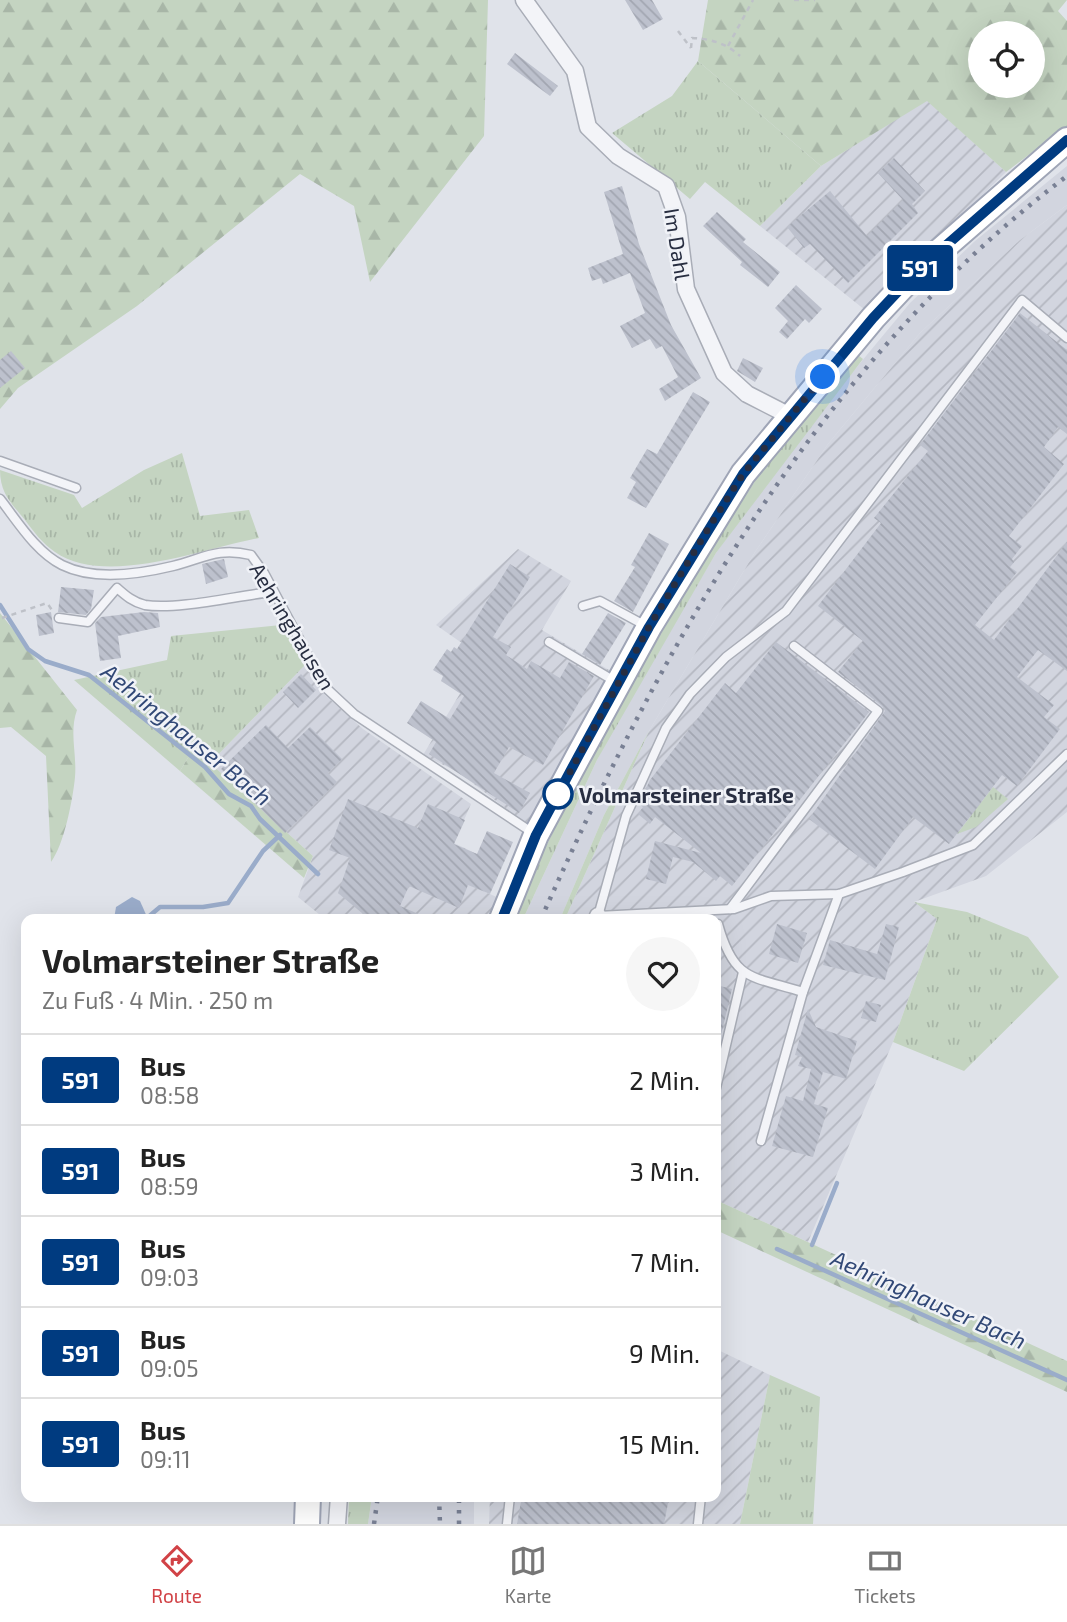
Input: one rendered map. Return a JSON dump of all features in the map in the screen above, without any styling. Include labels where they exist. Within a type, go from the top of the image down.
[{"type":"main road","points":[[504,914],[536,835],[618,684],[649,627],[743,474],[790,416],[919,269],[1065,142]]},
{"type":"main road","points":[[307,1524],[308,1502]]},
{"type":"street","name":"Im Dahl","points":[[524,0],[575,71],[588,127],[618,156],[666,186],[677,217],[686,289],[724,373],[747,394],[790,416]]},
{"type":"street","points":[[337,1524],[339,1502]]},
{"type":"lane","points":[[598,914],[639,780],[666,728],[690,694],[726,657],[786,611],[1022,300],[1067,338]]},
{"type":"lane","points":[[0,461],[76,488]]},
{"type":"lane","name":"Aehringhausen","points":[[0,499],[41,548],[63,566],[109,576],[172,566],[218,551],[251,555],[264,573],[325,687],[354,714],[536,835]]},
{"type":"lane","points":[[59,618],[88,622],[117,588],[129,599],[145,605],[164,606],[264,593],[274,595]]},
{"type":"lane","points":[[583,606],[600,601],[649,627]]},
{"type":"lane","points":[[548,642],[618,684]]},
{"type":"lane","points":[[730,909],[878,711],[794,646]]},
{"type":"lane","points":[[647,914],[730,909],[771,896],[839,894],[973,845],[1067,754]]},
{"type":"lane","points":[[761,1141],[803,992],[839,894]]},
{"type":"lane","points":[[721,933],[730,959],[743,972],[803,992]]},
{"type":"lane","points":[[721,1067],[743,972]]},
{"type":"lane","points":[[508,1524],[510,1502]]},
{"type":"lane","points":[[698,1524],[700,1502]]},
{"type":"path","points":[[728,46],[753,0]]},
{"type":"path","points":[[794,0],[815,0]]},
{"type":"path","points":[[678,31],[691,48],[692,38],[728,46],[740,57]]},
{"type":"path","points":[[2,618],[47,603],[59,618]]},
{"type":"shaded area","points":[[927,100],[1006,172],[865,310],[760,226],[821,166]]},
{"type":"shaded area","points":[[1067,166],[1067,205],[1020,240],[920,333],[828,444],[755,552],[649,731],[604,815],[562,914],[525,914],[597,760],[716,553],[832,397],[910,303],[975,241]]},
{"type":"shaded area","points":[[1067,205],[1067,812],[986,876],[914,902],[937,919],[893,1042],[808,1242],[721,1202],[721,914],[567,914],[649,731],[755,552],[828,444],[920,333],[1020,240]]},
{"type":"shaded area","points":[[518,549],[571,581],[542,630],[614,673],[529,826],[458,772],[423,755],[482,657],[436,625]]},
{"type":"shaded area","points":[[306,664],[325,695],[363,729],[471,804],[454,843],[477,854],[465,883],[508,902],[504,914],[319,914],[298,897],[313,856],[210,763]]},
{"type":"shaded area","points":[[721,1351],[770,1375],[740,1524],[489,1524],[490,1502],[721,1502]]},
{"type":"shaded area","points":[[371,1502],[474,1502],[474,1524],[368,1524]]},
{"type":"green space","points":[[0,0],[488,0],[484,136],[370,282],[354,206],[300,174],[137,306],[18,388],[0,409]]},
{"type":"green space","points":[[708,0],[1067,0],[1058,11],[1067,21],[1067,126],[1006,172],[927,101],[821,166],[698,61]]},
{"type":"green space","points":[[698,61],[821,166],[760,226],[705,182],[690,199],[612,133],[672,96]]},
{"type":"green space","points":[[858,355],[863,359],[716,553],[597,760],[525,914],[517,914],[532,875],[596,744],[711,549],[759,475]]},
{"type":"green space","points":[[182,453],[200,516],[249,510],[259,538],[126,566],[76,562],[55,552],[38,537],[7,497],[0,478],[0,470],[74,495],[82,508],[144,470]]},
{"type":"green space","points":[[0,613],[77,710],[73,735],[75,777],[72,797],[64,833],[51,862],[46,756],[11,727],[0,728]]},
{"type":"green space","points":[[281,625],[306,664],[210,763],[192,751],[180,771],[74,680],[167,660],[171,636]]},
{"type":"green space","points":[[649,731],[567,914],[562,914],[604,815]]},
{"type":"green space","points":[[192,751],[210,763],[313,856],[304,878],[180,771]]},
{"type":"green space","points":[[993,787],[1008,799],[976,827],[957,834]]},
{"type":"green space","points":[[914,902],[967,912],[1028,937],[1059,977],[964,1071],[893,1042],[937,919]]},
{"type":"green space","points":[[721,1202],[1067,1361],[1067,1392],[721,1232]]},
{"type":"green space","points":[[770,1375],[820,1397],[813,1524],[740,1524]]},
{"type":"green space","points":[[349,1502],[371,1502],[368,1524],[348,1524]]},
{"type":"water","points":[[132,897],[140,901],[146,914],[115,914],[116,907]]},
{"type":"building","points":[[625,0],[652,0],[663,19],[643,30]]},
{"type":"building","points":[[515,53],[558,86],[550,96],[507,64]]},
{"type":"building","points":[[894,158],[925,191],[912,204],[918,213],[848,283],[810,244],[804,248],[787,227],[830,191],[867,236],[903,200],[878,173]]},
{"type":"building","points":[[622,186],[639,244],[671,325],[701,378],[665,401],[659,389],[678,377],[662,346],[656,349],[650,339],[632,348],[620,326],[645,313],[630,273],[603,284],[601,278],[592,281],[588,268],[623,254],[604,192]]},
{"type":"building","points":[[717,212],[746,239],[743,242],[780,272],[768,287],[740,265],[742,262],[703,226]]},
{"type":"building","points":[[796,285],[822,309],[809,323],[805,319],[787,339],[779,332],[788,321],[775,308]]},
{"type":"building","points":[[1020,313],[1067,350],[1067,434],[1058,427],[1044,447],[1064,464],[1009,536],[1022,546],[1012,559],[1014,562],[1010,567],[1017,572],[975,625],[994,640],[1067,542],[1067,671],[1038,650],[1017,677],[1054,705],[1044,717],[1060,729],[1017,786],[1002,775],[949,844],[913,817],[875,869],[809,819],[885,711],[838,672],[863,641],[818,606],[881,523],[874,518],[928,451],[920,445]]},
{"type":"building","points":[[11,351],[25,368],[0,388],[0,360]]},
{"type":"building","points":[[743,358],[763,368],[755,382],[737,371]]},
{"type":"building","points":[[693,392],[710,402],[646,508],[627,498],[636,482],[630,478],[647,449],[657,454]]},
{"type":"building","points":[[649,533],[669,544],[633,612],[614,601],[635,567],[631,565]]},
{"type":"building","points":[[224,559],[228,577],[206,584],[202,564]]},
{"type":"building","points":[[510,564],[530,577],[493,637],[511,647],[506,655],[527,669],[531,661],[560,678],[569,662],[594,676],[543,765],[509,747],[494,773],[530,793],[519,813],[429,754],[436,742],[407,723],[421,701],[450,719],[464,696],[441,681],[443,676],[433,670],[447,649],[451,652],[454,647],[457,649]]},
{"type":"building","points":[[61,587],[94,590],[91,609],[86,615],[58,612]]},
{"type":"building","points":[[51,612],[54,633],[39,636],[36,615]]},
{"type":"building","points":[[158,613],[160,627],[118,636],[121,658],[100,661],[95,623],[101,617]]},
{"type":"building","points":[[608,613],[626,623],[600,665],[582,654]]},
{"type":"building","points":[[776,642],[869,712],[732,886],[720,876],[716,881],[693,862],[673,857],[666,884],[646,879],[655,841],[701,853],[655,817],[650,824],[638,814],[643,807],[639,804],[650,780],[725,683],[736,693]]},
{"type":"building","points":[[301,674],[316,690],[298,708],[283,692]]},
{"type":"building","points":[[266,725],[288,748],[310,727],[342,759],[328,773],[337,782],[285,833],[221,769]]},
{"type":"building","points":[[348,799],[418,828],[428,804],[465,820],[454,844],[477,854],[487,831],[513,842],[490,894],[468,885],[459,908],[409,886],[400,906],[418,914],[363,914],[338,893],[350,858],[329,850]]},
{"type":"building","points":[[777,924],[807,933],[798,963],[769,954]]},
{"type":"building","points":[[886,924],[899,927],[885,980],[823,965],[830,940],[877,954]]},
{"type":"building","points":[[721,986],[732,989],[721,1035]]},
{"type":"building","points":[[866,1001],[881,1005],[876,1022],[861,1018]]},
{"type":"building","points":[[808,1009],[816,1027],[857,1041],[846,1079],[823,1072],[814,1104],[828,1108],[813,1157],[772,1146],[786,1096],[803,1101],[811,1069],[798,1066],[802,1057],[795,1055]]},
{"type":"building","points":[[521,1502],[668,1502],[664,1524],[517,1524]]},
{"type":"waterway","name":"Aehringhauser Bach","points":[[0,605],[28,649],[45,661],[89,675],[205,767],[229,794],[251,806],[260,819],[318,874]]},
{"type":"waterway","points":[[152,914],[160,907],[203,907],[228,903],[263,851],[280,835]]},
{"type":"waterway","points":[[812,1245],[837,1183]]},
{"type":"waterway","name":"Aehringhauser Bach","points":[[777,1249],[1067,1380]]},
{"type":"railway","points":[[543,914],[640,712],[696,611],[758,513],[824,420],[898,332],[979,250],[1067,176]]},
{"type":"railway","points":[[374,1524],[377,1502]]},
{"type":"railway","points":[[439,1502],[440,1524]]},
{"type":"railway","points":[[459,1502],[459,1524]]},
{"type":"bus line","name":"591","points":[[504,914],[536,835],[579,755],[649,627],[743,474],[873,318],[919,269],[1067,140]]},
{"type":"place","name":"Volmarsteiner Straße","points":[[558,794]]},
{"type":"route","points":[[558,794],[649,627],[711,524],[743,474],[823,377]]}]
